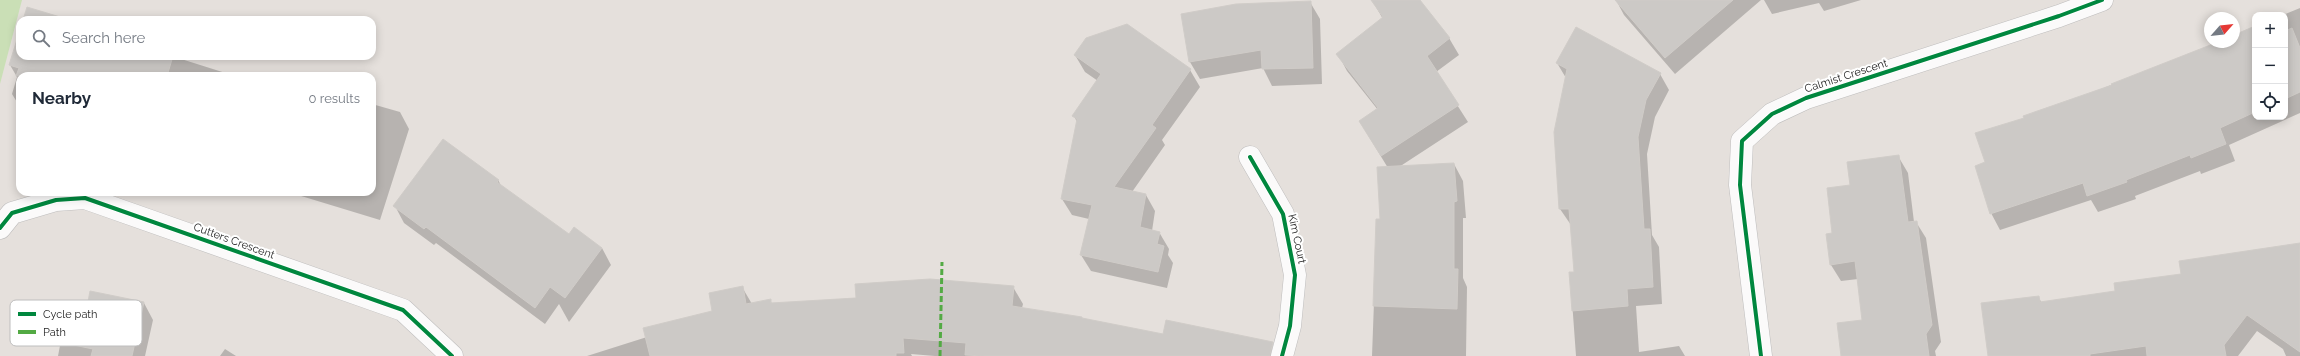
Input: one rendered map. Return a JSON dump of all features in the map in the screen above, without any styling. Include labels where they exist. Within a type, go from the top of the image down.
[{"type":"street","name":"Calmist Crescent","points":[[1761,356],[1740,185],[1742,141],[1772,114],[1806,98],[2059,16],[2102,0]]},
{"type":"street","name":"Kim Court","points":[[1250,157],[1283,214],[1296,275],[1290,326],[1282,356]]},
{"type":"street","name":"Cutters Crescent","points":[[0,228],[12,213],[56,200],[85,198],[403,310],[452,356]]},
{"type":"green space","points":[[0,0],[22,0],[18,16],[16,16],[16,23],[0,84]]},
{"type":"building","points":[[1371,0],[1420,0],[1450,38],[1427,56],[1459,105],[1381,156],[1359,121],[1378,108],[1336,54],[1383,17]]},
{"type":"building","points":[[1615,0],[1733,0],[1665,58]]},
{"type":"building","points":[[1311,1],[1313,68],[1262,69],[1261,50],[1189,62],[1181,14],[1236,4]]},
{"type":"building","points":[[27,7],[57,16],[24,16]]},
{"type":"building","points":[[1127,24],[1191,69],[1152,125],[1156,128],[1114,187],[1146,194],[1140,227],[1160,232],[1157,244],[1164,246],[1158,272],[1080,255],[1092,205],[1061,199],[1077,119],[1072,116],[1101,74],[1074,55],[1086,38]]},
{"type":"building","points":[[1576,27],[1661,73],[1646,100],[1638,137],[1644,229],[1650,229],[1653,287],[1627,289],[1628,306],[1572,311],[1569,272],[1574,272],[1569,209],[1559,209],[1554,132],[1567,69],[1556,63]]},
{"type":"building","points":[[2252,27],[2252,113],[2220,128],[2226,144],[2191,158],[2190,155],[2126,180],[2127,182],[2087,196],[2083,183],[1990,214],[1975,166],[1985,162],[1975,133],[2024,118],[2023,116],[2112,85],[2111,84],[2204,47],[2240,48],[2240,32]]},
{"type":"building","points":[[2292,28],[2300,48],[2300,92],[2288,98],[2288,48],[2288,30]]},
{"type":"building","points":[[16,43],[16,60],[172,60],[168,72],[18,72],[19,68],[9,65]]},
{"type":"building","points":[[443,139],[499,180],[497,182],[569,234],[574,227],[602,248],[565,298],[550,287],[535,308],[426,227],[424,229],[393,206]]},
{"type":"building","points":[[1899,155],[1908,222],[1917,221],[1932,325],[1926,334],[1929,356],[1841,356],[1837,323],[1862,320],[1855,261],[1830,265],[1826,234],[1832,233],[1827,188],[1850,185],[1847,162]]},
{"type":"building","points":[[1454,163],[1457,201],[1454,202],[1454,269],[1458,269],[1457,309],[1373,306],[1376,219],[1380,219],[1377,167]]},
{"type":"building","points":[[2300,243],[2300,352],[2247,315],[2224,345],[2226,356],[2147,356],[2146,346],[2090,354],[2090,356],[1988,356],[1981,303],[2039,296],[2040,302],[2115,291],[2114,283],[2181,274],[2179,261]]},
{"type":"building","points":[[930,279],[1014,286],[1012,306],[1082,317],[1163,334],[1166,320],[1273,342],[1270,356],[984,356],[965,355],[966,343],[903,338],[904,353],[896,353],[896,356],[650,356],[643,328],[712,311],[709,293],[743,286],[746,304],[771,299],[771,303],[856,298],[855,284]]},
{"type":"building","points":[[90,291],[134,300],[88,300]]},
{"type":"building","points":[[78,346],[134,346],[132,356],[91,356],[93,349]]},
{"type":"marked path","points":[[940,356],[942,262]]},
{"type":"cycle path","points":[[1761,356],[1740,185],[1742,141],[1772,114],[1806,98],[2059,16],[2102,0]]},
{"type":"cycle path","points":[[1250,157],[1283,214],[1295,275],[1290,326],[1282,356]]},
{"type":"cycle path","points":[[0,228],[12,213],[56,200],[85,198],[403,310],[452,356]]}]
